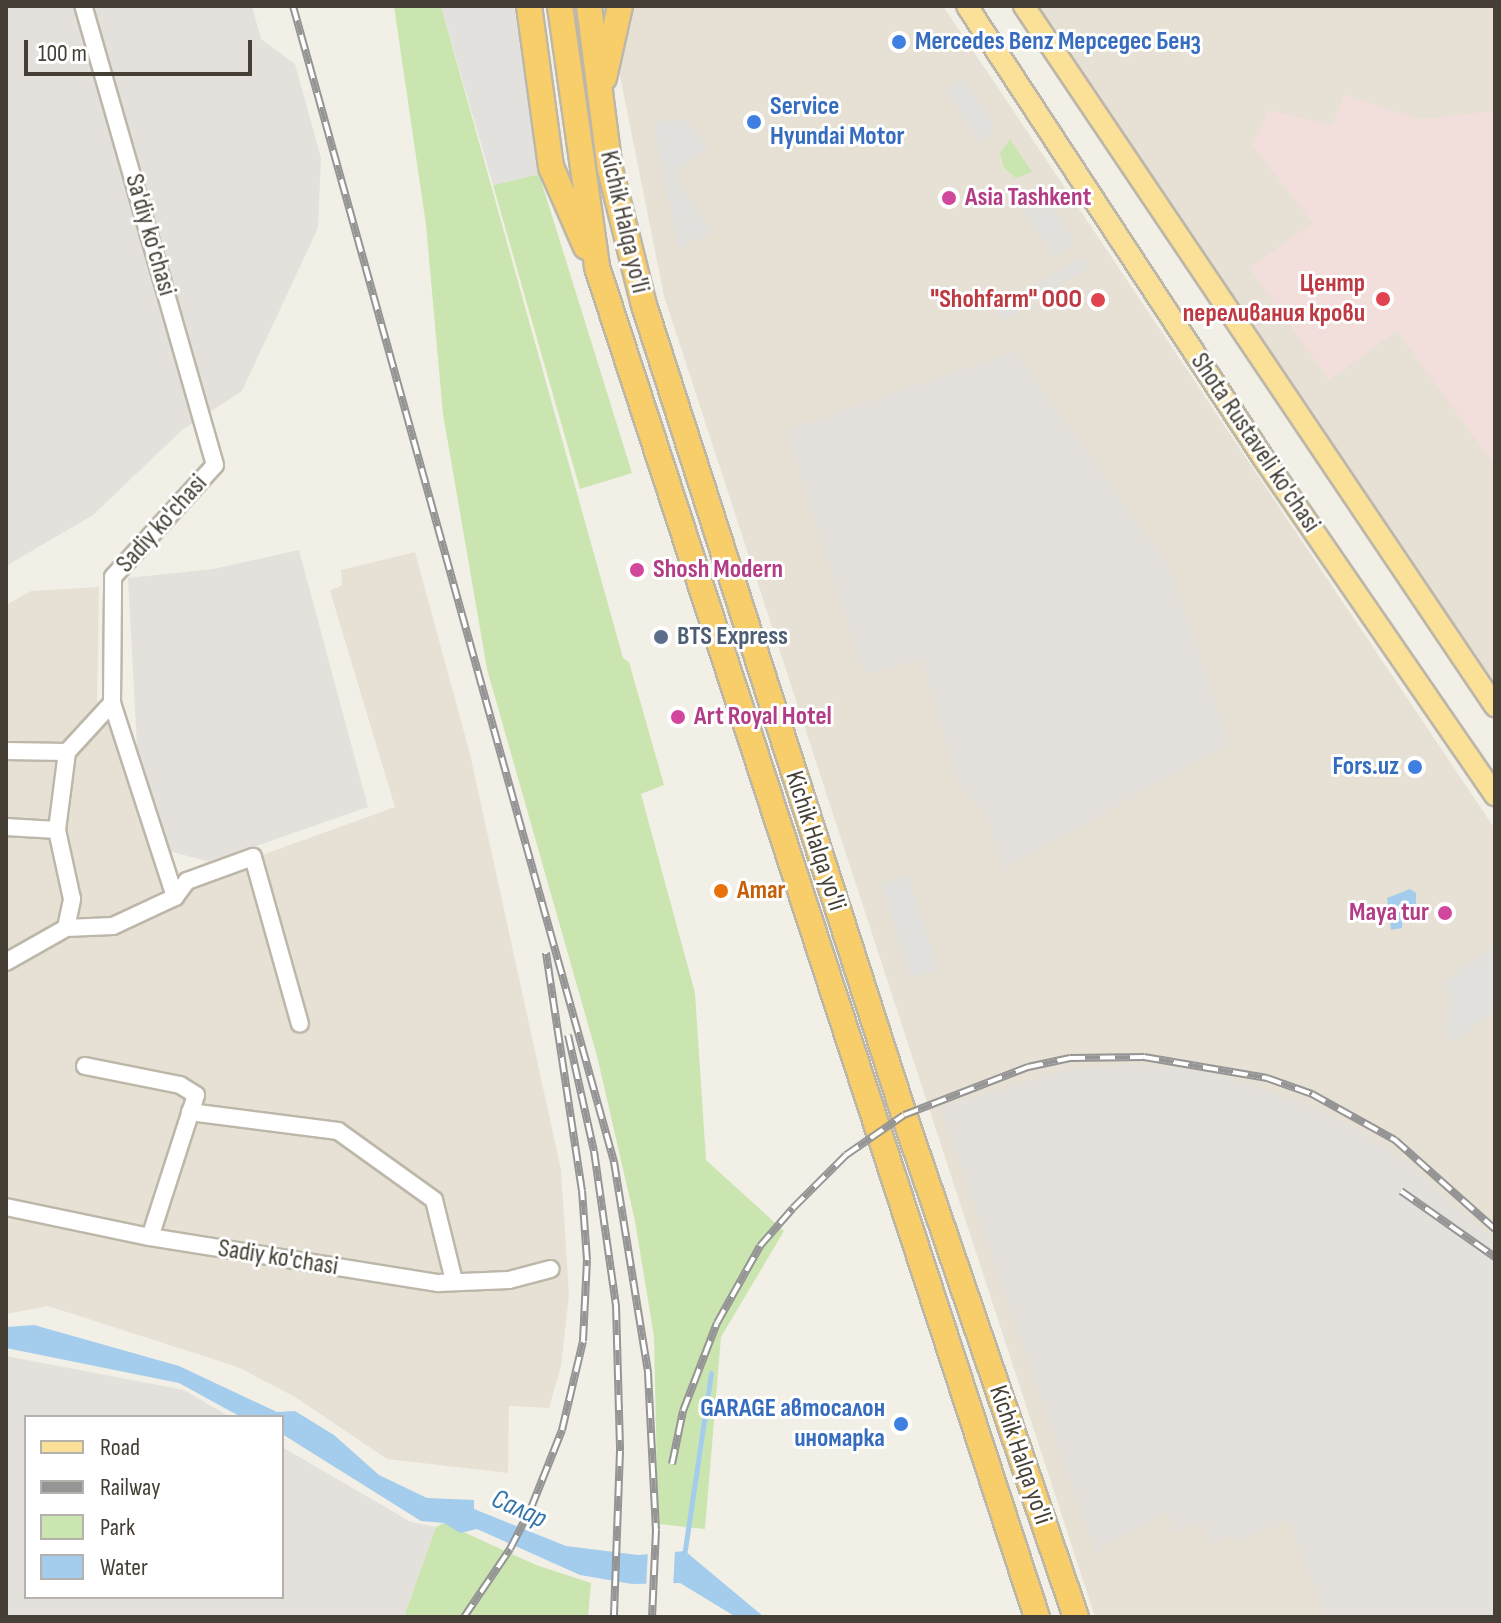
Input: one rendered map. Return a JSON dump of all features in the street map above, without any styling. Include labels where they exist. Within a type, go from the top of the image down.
[{"type":"highway","points":[[529,6],[551,167],[597,267]]},
{"type":"highway","name":"Kichik Halqa yo'li","points":[[560,6],[597,267],[715,643],[1037,1617]]},
{"type":"highway","name":"Kichik Halqa yo'li","points":[[589,6],[600,108],[632,265],[748,632],[969,1306],[1076,1617]]},
{"type":"highway","points":[[600,108],[620,6]]},
{"type":"highway","points":[[715,643],[748,632]]},
{"type":"highway","points":[[938,1316],[969,1306]]},
{"type":"main road","name":"Shota Rustaveli ko'chasi","points":[[967,6],[1264,459],[1495,795]]},
{"type":"main road","name":"Shota Rustaveli ko'chasi","points":[[1024,6],[1495,706]]},
{"type":"street","name":"Sa'diy ko'chasi","points":[[83,6],[215,465]]},
{"type":"street","name":"Sadiy ko'chasi","points":[[175,897],[112,703],[113,577],[215,465]]},
{"type":"street","points":[[66,928],[72,899],[57,830],[67,752],[112,703]]},
{"type":"street","points":[[6,751],[67,752]]},
{"type":"street","points":[[6,827],[57,830]]},
{"type":"street","points":[[6,962],[66,928],[113,926],[175,897],[187,881],[253,857],[300,1024]]},
{"type":"street","points":[[85,1066],[180,1085],[196,1095],[150,1237]]},
{"type":"street","points":[[190,1112],[338,1131],[434,1200],[454,1281]]},
{"type":"street","name":"Sadiy ko'chasi","points":[[6,1207],[150,1237],[438,1283],[509,1280],[551,1269]]},
{"type":"shaded area","points":[[6,6],[252,6],[261,39],[295,64],[321,158],[318,228],[242,391],[182,430],[93,515],[6,566]]},
{"type":"shaded area","points":[[441,6],[514,6],[539,174],[493,185]]},
{"type":"shaded area","points":[[606,6],[943,6],[1495,829],[1495,1617],[1095,1617],[664,296]]},
{"type":"shaded area","points":[[1024,6],[1495,6],[1495,706]]},
{"type":"shaded area","points":[[964,79],[997,129],[979,141],[946,90]]},
{"type":"shaded area","name":"Центр переливания крови","points":[[1344,95],[1421,119],[1495,111],[1495,466],[1397,331],[1329,380],[1249,268],[1313,223],[1252,145],[1269,110],[1332,125]]},
{"type":"shaded area","points":[[673,119],[690,123],[708,148],[673,173],[713,232],[679,248],[653,123]]},
{"type":"shaded area","points":[[1037,186],[1075,242],[1054,256],[1016,200]]},
{"type":"shaded area","points":[[1083,256],[1090,266],[1003,321],[994,310]]},
{"type":"shaded area","points":[[1015,351],[1169,566],[1230,743],[1002,870],[987,816],[959,785],[921,660],[864,675],[786,430]]},
{"type":"shaded area","points":[[299,550],[368,807],[210,862],[169,851],[138,765],[128,578],[213,569]]},
{"type":"shaded area","points":[[415,552],[470,754],[561,1170],[569,1294],[561,1366],[549,1408],[509,1406],[508,1473],[387,1459],[295,1397],[238,1367],[48,1306],[6,1314],[6,605],[31,591],[99,587],[97,705],[129,764],[171,888],[395,807],[330,591],[342,585],[341,570]]},
{"type":"shaded area","points":[[908,876],[938,969],[911,978],[881,884]]},
{"type":"shaded area","name":"Maya tur","points":[[1495,945],[1495,1011],[1453,1042],[1445,1032],[1450,997],[1443,982]]},
{"type":"shaded area","points":[[1136,1064],[1210,1072],[1294,1099],[1364,1133],[1412,1166],[1495,1242],[1495,1617],[1325,1617],[1289,1520],[1235,1543],[1231,1535],[1210,1543],[1202,1523],[1177,1533],[1167,1512],[1095,1553],[940,1107],[1065,1070]]},
{"type":"shaded area","points":[[6,1356],[184,1390],[227,1415],[24,1415],[24,1599],[284,1599],[284,1448],[411,1522],[436,1527],[404,1617],[6,1617]]},
{"type":"green space","points":[[394,6],[441,6],[623,658],[629,662],[664,785],[641,794],[695,993],[706,1160],[784,1231],[721,1337],[705,1529],[658,1524],[654,1337],[635,1221],[597,1056],[487,669],[443,414],[426,225]]},
{"type":"green space","points":[[1010,139],[1032,172],[1016,178],[1004,168],[1000,153]]},
{"type":"green space","points":[[539,174],[632,473],[580,489],[493,185]]},
{"type":"green space","points":[[444,1523],[536,1565],[591,1583],[588,1617],[404,1617],[436,1527]]},
{"type":"water","points":[[1410,889],[1416,893],[1416,904],[1402,907],[1402,928],[1391,930],[1387,898]]},
{"type":"water","name":"Салар","points":[[34,1325],[179,1366],[277,1412],[295,1411],[334,1435],[379,1475],[427,1498],[474,1500],[474,1509],[566,1546],[638,1555],[685,1551],[764,1617],[736,1617],[680,1583],[632,1584],[580,1575],[477,1529],[460,1533],[444,1523],[421,1521],[284,1435],[284,1415],[237,1415],[179,1383],[6,1348],[6,1327]]},
{"type":"pier","points":[[675,1547],[673,1590],[646,1589],[648,1550]]},
{"type":"waterway","points":[[684,1556],[711,1373]]},
{"type":"railway","points":[[293,6],[614,1162],[648,1373],[656,1530],[652,1617]]},
{"type":"railway","points":[[464,1617],[510,1549],[531,1508],[562,1430],[583,1341],[587,1260],[582,1191],[546,953]]},
{"type":"railway","points":[[568,1035],[594,1151],[616,1305],[620,1451],[614,1617]]},
{"type":"railway","points":[[672,1464],[683,1411],[717,1323],[760,1246],[793,1208],[846,1155],[904,1115],[1028,1067],[1070,1058],[1144,1057],[1267,1078],[1312,1094],[1395,1140],[1495,1229]]},
{"type":"railway","points":[[1401,1191],[1495,1257]]},
{"type":"place","name":"Mercedes Benz Мерседес Бенз","points":[[899,42]]},
{"type":"place","name":"Service Hyundai Motor","points":[[754,122]]},
{"type":"place","name":"Asia Tashkent","points":[[949,198]]},
{"type":"place","name":"Центр переливания крови","points":[[1383,299]]},
{"type":"place","name":"\"Shohfarm\" OOO","points":[[1098,300]]},
{"type":"place","name":"Shosh Modern","points":[[637,570]]},
{"type":"place","name":"BTS Express","points":[[661,637]]},
{"type":"place","name":"Art Royal Hotel","points":[[678,717]]},
{"type":"place","name":"Fors.uz","points":[[1415,767]]},
{"type":"place","name":"Amar","points":[[721,891]]},
{"type":"place","name":"Maya tur","points":[[1445,913]]},
{"type":"place","name":"GARAGE автосалон иномарка","points":[[901,1424]]}]
